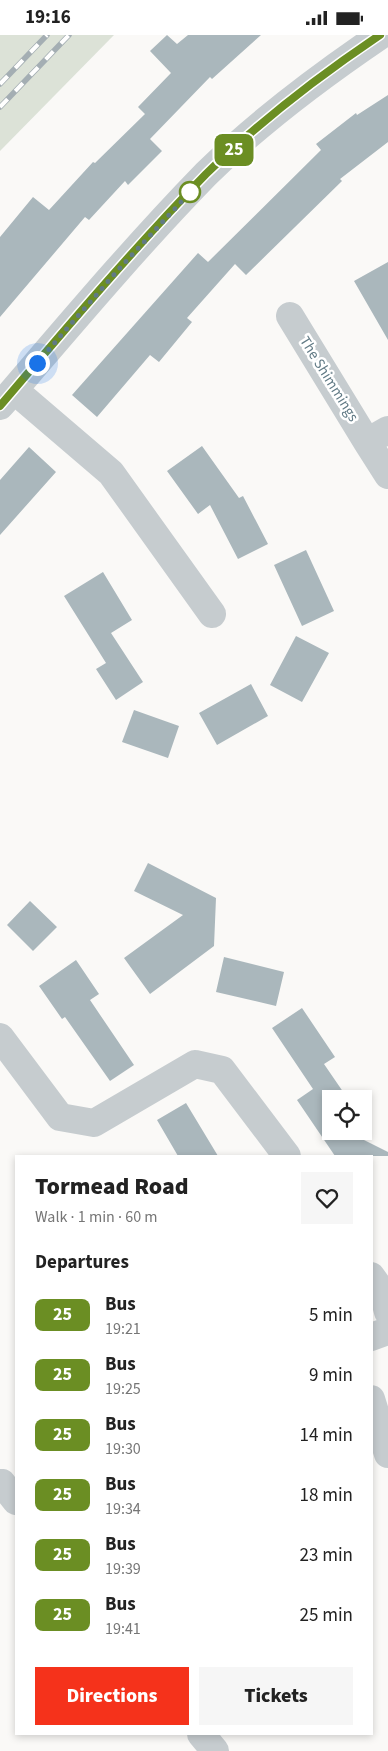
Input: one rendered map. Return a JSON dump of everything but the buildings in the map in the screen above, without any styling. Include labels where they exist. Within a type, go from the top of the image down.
[{"type":"street","points":[[212,614],[111,473],[7,398],[119,269],[207,173],[285,105],[334,67],[381,35]]},
{"type":"street","name":"The Shimmings","points":[[290,316],[378,436],[388,475]]},
{"type":"street","points":[[0,1037],[60,1117],[94,1123],[196,1064],[222,1069],[286,1155]]},
{"type":"street","points":[[373,1279],[383,1293],[388,1312]]},
{"type":"street","points":[[373,1336],[388,1331]]},
{"type":"street","points":[[373,1405],[388,1454]]},
{"type":"street","points":[[202,1735],[215,1751]]},
{"type":"shaded area","points":[[0,35],[114,35],[0,151]]},
{"type":"railway","points":[[0,84],[47,35]]},
{"type":"railway","points":[[0,107],[69,35]]},
{"type":"bus line","name":"25","points":[[0,406],[119,269],[207,173],[285,105],[334,67],[380,35]]},
{"type":"route","points":[[37,363],[119,269],[195,187],[190,192]]}]
